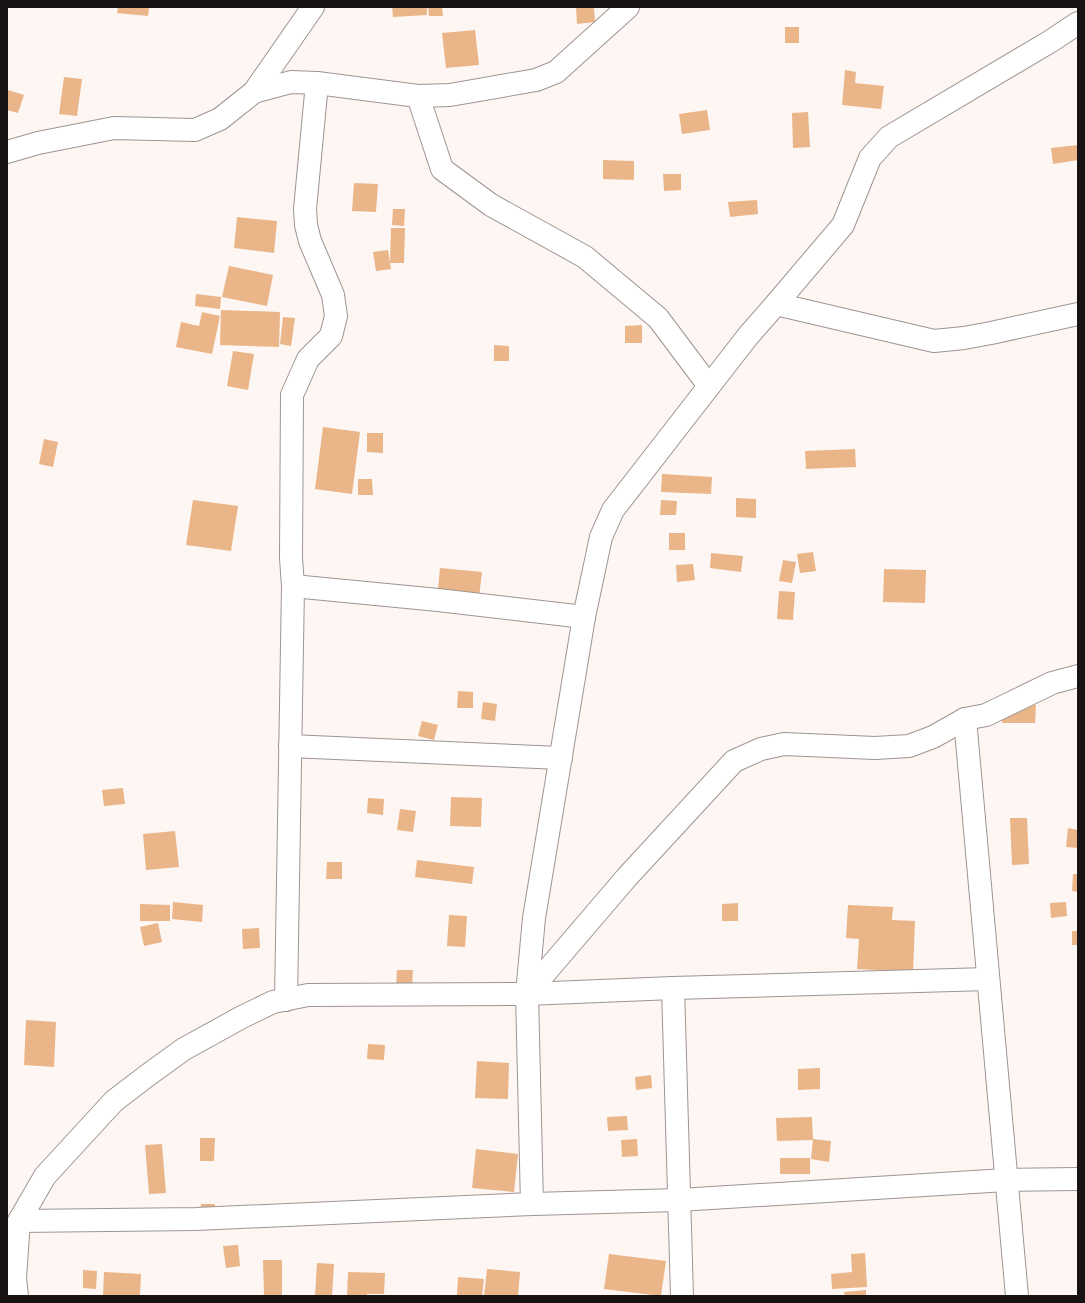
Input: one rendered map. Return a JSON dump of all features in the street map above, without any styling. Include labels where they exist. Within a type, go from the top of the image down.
[{"type":"street","points":[[7,152],[38,143],[114,128],[195,130],[220,119],[254,92],[313,7]]},
{"type":"street","points":[[254,92],[291,82],[317,83],[418,96],[458,93],[536,80],[556,72],[628,7]]},
{"type":"street","points":[[532,1204],[527,994],[534,918],[584,617],[601,538],[613,510],[748,336],[843,225],[870,158],[889,137],[1051,41],[1078,23]]},
{"type":"street","points":[[286,1000],[293,586],[290,558],[292,395],[308,359],[330,336],[336,316],[333,295],[310,241],[306,225],[305,210],[317,83]]},
{"type":"street","points":[[418,96],[442,169],[491,205],[585,257],[658,318],[709,386]]},
{"type":"street","points":[[776,304],[934,341],[991,333],[1078,314]]},
{"type":"street","points":[[293,586],[438,600],[584,617]]},
{"type":"street","points":[[527,994],[627,877],[734,761],[760,749],[784,744],[875,748],[910,746],[933,737],[965,719],[986,715],[1052,684],[1078,676]]},
{"type":"street","points":[[965,719],[1017,1296]]},
{"type":"street","points":[[290,746],[561,758]]},
{"type":"street","points":[[17,1296],[15,1278],[19,1221],[45,1176],[114,1101],[148,1075],[184,1049],[242,1017],[273,1002],[308,995],[527,994],[673,988],[988,979]]},
{"type":"street","points":[[673,988],[682,1296]]},
{"type":"street","points":[[19,1221],[196,1220],[532,1204],[679,1200],[1006,1180],[1078,1179]]},
{"type":"building","points":[[118,7],[149,7],[148,16],[117,13]]},
{"type":"building","points":[[392,7],[427,7],[427,15],[393,17]]},
{"type":"building","points":[[428,7],[442,7],[443,16],[429,16]]},
{"type":"building","points":[[576,7],[594,7],[595,22],[577,24]]},
{"type":"building","points":[[785,27],[799,27],[799,43],[785,43]]},
{"type":"building","points":[[475,30],[479,65],[446,68],[442,33]]},
{"type":"building","points":[[845,70],[856,72],[855,83],[884,86],[881,109],[842,105]]},
{"type":"building","points":[[64,77],[82,79],[77,116],[59,114]]},
{"type":"building","points":[[8,90],[24,95],[18,113],[7,110]]},
{"type":"building","points":[[707,110],[710,130],[682,134],[679,114]]},
{"type":"building","points":[[808,112],[810,147],[793,148],[792,113]]},
{"type":"building","points":[[1078,145],[1078,160],[1053,164],[1051,148]]},
{"type":"building","points":[[603,160],[634,161],[634,180],[603,179]]},
{"type":"building","points":[[663,174],[681,174],[681,190],[664,191]]},
{"type":"building","points":[[354,183],[378,184],[376,212],[352,211]]},
{"type":"building","points":[[757,200],[758,214],[730,217],[728,202]]},
{"type":"building","points":[[393,209],[405,209],[404,226],[392,225]]},
{"type":"building","points":[[237,217],[277,221],[274,253],[234,248]]},
{"type":"building","points":[[391,228],[405,228],[404,263],[390,263]]},
{"type":"building","points":[[388,250],[391,269],[376,271],[373,252]]},
{"type":"building","points":[[229,266],[273,275],[267,306],[222,297]]},
{"type":"building","points":[[196,294],[221,297],[220,309],[195,306]]},
{"type":"building","points":[[221,310],[280,312],[279,347],[220,345]]},
{"type":"building","points":[[202,312],[220,316],[212,354],[176,347],[181,322],[199,326]]},
{"type":"building","points":[[283,317],[295,318],[291,346],[280,344]]},
{"type":"building","points":[[642,325],[642,343],[625,343],[625,326]]},
{"type":"building","points":[[494,345],[509,346],[509,361],[494,361]]},
{"type":"building","points":[[233,351],[254,354],[248,390],[227,386]]},
{"type":"building","points":[[323,427],[360,432],[352,494],[315,489]]},
{"type":"building","points":[[367,433],[383,433],[383,453],[367,452]]},
{"type":"building","points":[[44,439],[58,442],[53,467],[39,464]]},
{"type":"building","points":[[855,449],[856,467],[806,469],[805,451]]},
{"type":"building","points":[[662,474],[712,477],[711,494],[661,492]]},
{"type":"building","points":[[358,479],[372,479],[373,495],[358,495]]},
{"type":"building","points":[[736,498],[756,499],[756,518],[736,517]]},
{"type":"building","points":[[193,500],[238,506],[231,551],[186,545]]},
{"type":"building","points":[[661,500],[677,501],[676,515],[660,515]]},
{"type":"building","points":[[669,533],[685,533],[685,550],[669,550]]},
{"type":"building","points":[[813,552],[816,571],[800,573],[797,554]]},
{"type":"building","points":[[711,553],[743,556],[741,572],[710,568]]},
{"type":"building","points":[[783,560],[796,562],[792,583],[779,581]]},
{"type":"building","points":[[693,564],[695,580],[677,582],[676,565]]},
{"type":"building","points":[[440,568],[482,572],[477,615],[436,610]]},
{"type":"building","points":[[884,569],[926,570],[925,603],[883,602]]},
{"type":"building","points":[[779,591],[795,592],[793,620],[777,619]]},
{"type":"building","points":[[458,691],[473,692],[473,708],[457,708]]},
{"type":"building","points":[[483,702],[497,704],[495,721],[481,719]]},
{"type":"building","points":[[1003,705],[1036,705],[1035,723],[1002,723]]},
{"type":"building","points":[[422,721],[438,725],[434,740],[418,736]]},
{"type":"building","points":[[123,788],[125,804],[104,806],[102,790]]},
{"type":"building","points":[[451,797],[482,798],[481,827],[450,826]]},
{"type":"building","points":[[368,798],[384,799],[383,815],[367,813]]},
{"type":"building","points":[[400,809],[416,811],[413,832],[397,830]]},
{"type":"building","points":[[1010,818],[1027,818],[1029,864],[1012,865]]},
{"type":"building","points":[[1068,828],[1078,830],[1078,848],[1066,847]]},
{"type":"building","points":[[175,831],[179,867],[146,870],[143,834]]},
{"type":"building","points":[[417,860],[474,867],[472,884],[415,877]]},
{"type":"building","points":[[327,862],[342,862],[342,879],[326,879]]},
{"type":"building","points":[[1073,874],[1078,874],[1078,892],[1072,891]]},
{"type":"building","points":[[173,902],[203,905],[202,922],[172,919]]},
{"type":"building","points":[[1066,902],[1067,916],[1051,918],[1050,903]]},
{"type":"building","points":[[738,903],[738,921],[722,921],[722,904]]},
{"type":"building","points":[[140,904],[170,905],[170,921],[140,921]]},
{"type":"building","points":[[848,905],[893,907],[892,920],[915,921],[913,972],[857,969],[859,939],[846,938]]},
{"type":"building","points":[[449,915],[467,916],[465,947],[447,946]]},
{"type":"building","points":[[158,923],[162,942],[144,946],[140,927]]},
{"type":"building","points":[[259,928],[260,948],[243,949],[242,929]]},
{"type":"building","points":[[1072,931],[1078,931],[1078,945],[1072,945]]},
{"type":"building","points":[[397,970],[413,970],[412,987],[396,987]]},
{"type":"building","points":[[26,1020],[56,1022],[54,1067],[24,1065]]},
{"type":"building","points":[[368,1044],[385,1045],[384,1060],[367,1059]]},
{"type":"building","points":[[477,1061],[509,1063],[508,1099],[475,1098]]},
{"type":"building","points":[[820,1068],[820,1089],[798,1090],[798,1069]]},
{"type":"building","points":[[651,1075],[652,1088],[636,1090],[635,1077]]},
{"type":"building","points":[[627,1116],[628,1130],[608,1131],[607,1117]]},
{"type":"building","points":[[812,1117],[813,1140],[777,1141],[776,1118]]},
{"type":"building","points":[[200,1138],[215,1138],[214,1161],[200,1161]]},
{"type":"building","points":[[637,1139],[638,1156],[622,1157],[621,1140]]},
{"type":"building","points":[[813,1139],[831,1141],[829,1162],[811,1159]]},
{"type":"building","points":[[162,1144],[166,1193],[149,1194],[145,1145]]},
{"type":"building","points":[[476,1149],[518,1154],[514,1192],[472,1188]]},
{"type":"building","points":[[780,1158],[810,1158],[810,1174],[780,1174]]},
{"type":"building","points":[[201,1204],[215,1204],[214,1226],[200,1225]]},
{"type":"building","points":[[238,1245],[240,1266],[226,1268],[223,1246]]},
{"type":"building","points":[[865,1253],[867,1287],[832,1289],[831,1274],[852,1272],[851,1254]]},
{"type":"building","points":[[609,1254],[666,1261],[661,1296],[604,1289]]},
{"type":"building","points":[[263,1260],[282,1260],[282,1296],[264,1296]]},
{"type":"building","points":[[317,1263],[334,1264],[332,1296],[315,1296]]},
{"type":"building","points":[[487,1269],[520,1272],[518,1296],[484,1296]]},
{"type":"building","points":[[83,1270],[97,1271],[96,1289],[83,1288]]},
{"type":"building","points":[[104,1272],[141,1274],[140,1296],[103,1296]]},
{"type":"building","points":[[348,1272],[385,1273],[384,1294],[347,1296]]},
{"type":"building","points":[[458,1277],[484,1279],[482,1296],[457,1296]]},
{"type":"building","points":[[866,1290],[866,1296],[845,1296],[844,1292]]}]
